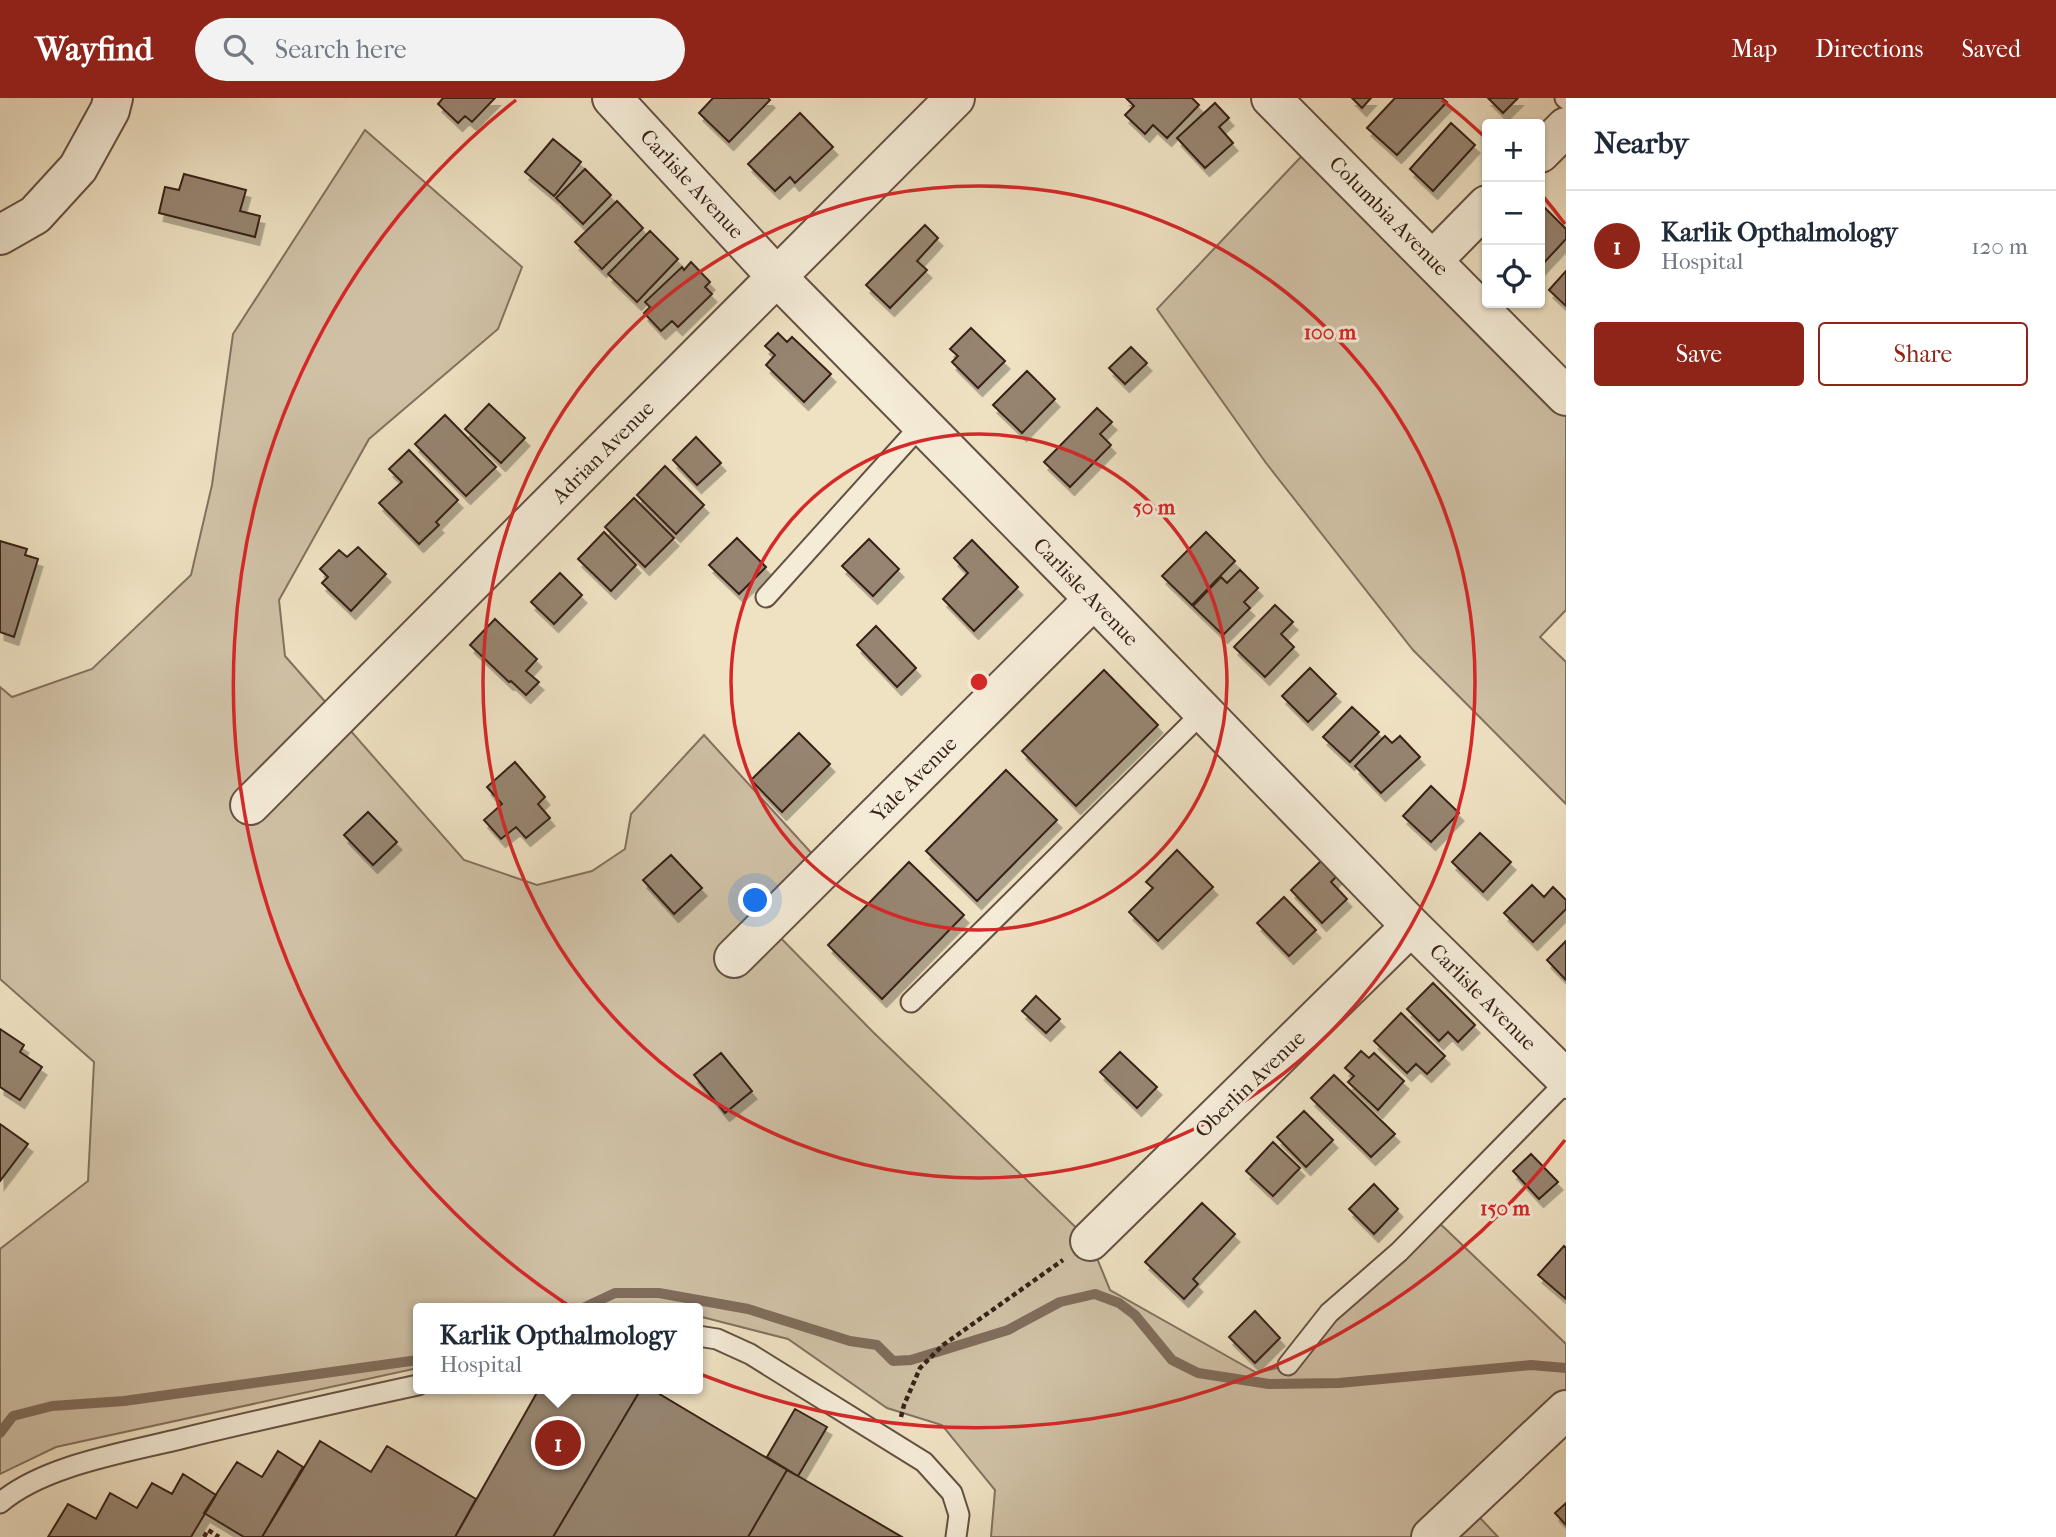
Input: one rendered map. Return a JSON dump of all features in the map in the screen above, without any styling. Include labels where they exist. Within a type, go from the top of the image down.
[{"type":"street","points":[[0,235],[35,215],[78,168],[110,110],[113,98]]},
{"type":"street","name":"Carlisle Avenue","points":[[612,98],[777,277],[1566,1081]]},
{"type":"street","name":"Columbia Avenue","points":[[1270,98],[1566,396]]},
{"type":"street","name":"Adrian Avenue","points":[[250,805],[777,277],[946,101]]},
{"type":"street","points":[[1545,148],[1566,127]]},
{"type":"street","points":[[1433,260],[1482,210]]},
{"type":"street","name":"Yale Avenue","points":[[734,958],[1094,599]]},
{"type":"street","name":"Oberlin Avenue","points":[[1090,1241],[1411,926]]},
{"type":"street","points":[[1431,1537],[1566,1410]]},
{"type":"lane","points":[[766,597],[922,424]]},
{"type":"lane","points":[[911,1002],[1203,712]]},
{"type":"lane","points":[[1288,1365],[1329,1313],[1399,1252],[1566,1081]]},
{"type":"lane","points":[[703,1337],[717,1339],[750,1354],[924,1462],[953,1493],[959,1515],[956,1537]]},
{"type":"lane","points":[[0,1503],[47,1475],[112,1455],[413,1386]]},
{"type":"path","points":[[894,1444],[904,1405],[920,1368],[943,1345],[1090,1241]]},
{"type":"path","points":[[204,1537],[208,1530],[219,1537]]},
{"type":"shaded area","points":[[365,130],[522,267],[498,329],[369,439],[279,600],[285,656],[464,860],[537,885],[592,871],[625,849],[631,814],[704,735],[825,868],[768,925],[873,1032],[1090,1241],[1110,1290],[1257,1373],[1288,1365],[1433,1217],[1566,1344],[1566,1410],[1467,1504],[1498,1537],[991,1537],[995,1490],[942,1425],[887,1408],[788,1339],[703,1317],[703,1303],[413,1303],[413,1369],[56,1447],[0,1474],[0,1249],[88,1181],[94,1062],[0,979],[0,687],[12,697],[92,669],[191,575],[212,485],[233,334]]},
{"type":"shaded area","points":[[1315,142],[1566,396],[1566,610],[1540,637],[1566,662],[1566,804],[1413,650],[1266,463],[1157,309]]},
{"type":"building","points":[[443,98],[495,98],[472,122],[465,116],[458,123],[438,104]]},
{"type":"building","points":[[713,98],[770,100],[729,142],[699,113]]},
{"type":"building","points":[[1126,98],[1192,98],[1199,105],[1167,138],[1153,125],[1145,134],[1125,115],[1134,106]]},
{"type":"building","points":[[1352,98],[1371,98],[1362,108]]},
{"type":"building","points":[[1395,98],[1442,98],[1447,102],[1397,155],[1367,128]]},
{"type":"building","points":[[1488,98],[1518,98],[1503,113]]},
{"type":"building","points":[[1215,103],[1229,118],[1219,127],[1233,143],[1205,168],[1177,138]]},
{"type":"building","points":[[800,113],[833,147],[795,183],[790,177],[775,191],[748,164]]},
{"type":"building","points":[[1451,123],[1475,145],[1433,191],[1410,169]]},
{"type":"building","points":[[553,139],[581,162],[554,196],[525,172]]},
{"type":"building","points":[[585,169],[611,195],[583,224],[556,198]]},
{"type":"building","points":[[184,174],[246,190],[240,211],[260,216],[255,237],[159,213],[165,187],[179,190]]},
{"type":"building","points":[[617,201],[643,228],[602,269],[575,242]]},
{"type":"building","points":[[1545,208],[1566,229],[1566,239],[1545,262]]},
{"type":"building","points":[[925,225],[938,238],[917,261],[927,270],[890,308],[866,285]]},
{"type":"building","points":[[650,231],[678,259],[637,302],[608,274]]},
{"type":"building","points":[[691,262],[710,282],[705,287],[712,294],[678,327],[672,321],[661,331],[644,313],[650,307],[645,302],[682,267],[684,270]]},
{"type":"building","points":[[1566,271],[1566,306],[1549,290]]},
{"type":"building","points":[[971,328],[1005,361],[978,388],[952,362],[958,356],[950,349]]},
{"type":"building","points":[[778,333],[787,342],[792,337],[831,374],[804,402],[766,365],[775,355],[765,346]]},
{"type":"building","points":[[1131,347],[1147,363],[1125,384],[1109,368]]},
{"type":"building","points":[[1027,371],[1055,399],[1022,433],[993,405]]},
{"type":"building","points":[[489,404],[525,438],[501,463],[465,429]]},
{"type":"building","points":[[1097,408],[1112,422],[1100,434],[1111,445],[1070,487],[1044,462]]},
{"type":"building","points":[[445,415],[496,467],[466,496],[415,444]]},
{"type":"building","points":[[696,437],[721,463],[697,485],[673,460]]},
{"type":"building","points":[[409,450],[458,500],[436,522],[439,525],[419,544],[379,503],[402,482],[389,469]]},
{"type":"building","points":[[665,466],[704,505],[676,534],[637,495]]},
{"type":"building","points":[[634,498],[674,538],[645,567],[605,527]]},
{"type":"building","points":[[604,532],[636,565],[611,591],[578,559]]},
{"type":"building","points":[[1206,532],[1235,561],[1192,605],[1162,576]]},
{"type":"building","points":[[737,538],[766,567],[739,594],[709,565]]},
{"type":"building","points":[[869,539],[899,569],[873,596],[842,566]]},
{"type":"building","points":[[972,540],[1018,587],[974,631],[943,599],[968,573],[954,558]]},
{"type":"building","points":[[0,541],[27,549],[25,555],[38,559],[14,637],[0,632]]},
{"type":"building","points":[[358,547],[386,574],[351,611],[322,583],[328,577],[320,569],[339,550],[347,557]]},
{"type":"building","points":[[1240,570],[1258,588],[1244,602],[1250,608],[1223,635],[1193,606],[1221,577],[1227,583]]},
{"type":"building","points":[[560,573],[582,595],[554,624],[531,602]]},
{"type":"building","points":[[1275,605],[1293,622],[1281,634],[1294,647],[1265,677],[1234,647]]},
{"type":"building","points":[[495,619],[537,659],[526,671],[539,682],[526,695],[470,645]]},
{"type":"building","points":[[876,626],[916,668],[897,687],[857,645]]},
{"type":"building","points":[[1310,668],[1336,694],[1308,722],[1282,696]]},
{"type":"building","points":[[1104,670],[1158,725],[1076,806],[1022,751]]},
{"type":"building","points":[[1352,707],[1379,732],[1350,762],[1323,737]]},
{"type":"building","points":[[799,733],[830,764],[782,812],[751,780]]},
{"type":"building","points":[[1385,736],[1392,743],[1400,736],[1420,757],[1381,793],[1355,766]]},
{"type":"building","points":[[515,762],[545,797],[538,804],[550,818],[526,838],[516,827],[501,839],[484,820],[502,804],[487,787]]},
{"type":"building","points":[[1006,770],[1057,820],[977,901],[926,851]]},
{"type":"building","points":[[1431,786],[1459,813],[1431,842],[1403,816]]},
{"type":"building","points":[[368,812],[397,842],[373,865],[344,835]]},
{"type":"building","points":[[1480,833],[1511,862],[1483,892],[1452,862]]},
{"type":"building","points":[[1177,850],[1213,887],[1158,941],[1129,912],[1153,888],[1146,882]]},
{"type":"building","points":[[671,855],[702,888],[674,914],[643,880]]},
{"type":"building","points":[[1322,860],[1337,876],[1331,882],[1347,899],[1322,923],[1291,890]]},
{"type":"building","points":[[909,862],[964,915],[882,999],[828,945]]},
{"type":"building","points":[[1532,885],[1544,897],[1553,887],[1566,900],[1566,909],[1533,942],[1504,913]]},
{"type":"building","points":[[1284,897],[1316,930],[1289,956],[1257,923]]},
{"type":"building","points":[[1566,941],[1566,980],[1547,960]]},
{"type":"building","points":[[1433,983],[1475,1025],[1458,1042],[1448,1032],[1439,1041],[1407,1009]]},
{"type":"building","points":[[1036,996],[1060,1019],[1046,1033],[1022,1011]]},
{"type":"building","points":[[1401,1013],[1445,1056],[1427,1074],[1416,1064],[1407,1073],[1374,1041]]},
{"type":"building","points":[[0,1029],[24,1045],[20,1052],[42,1067],[20,1100],[0,1087]]},
{"type":"building","points":[[1361,1051],[1369,1058],[1374,1053],[1404,1081],[1378,1110],[1348,1082],[1354,1076],[1345,1068]]},
{"type":"building","points":[[1120,1052],[1157,1087],[1137,1108],[1100,1072]]},
{"type":"building","points":[[721,1053],[752,1091],[725,1113],[694,1075]]},
{"type":"building","points":[[1334,1075],[1395,1134],[1371,1157],[1311,1098]]},
{"type":"building","points":[[1304,1111],[1333,1140],[1306,1167],[1277,1137]]},
{"type":"building","points":[[0,1124],[28,1144],[0,1181]]},
{"type":"building","points":[[1273,1142],[1300,1168],[1273,1196],[1246,1171]]},
{"type":"building","points":[[1531,1154],[1558,1182],[1539,1199],[1513,1171]]},
{"type":"building","points":[[1374,1184],[1398,1209],[1374,1234],[1349,1209]]},
{"type":"building","points":[[1202,1203],[1235,1234],[1193,1279],[1198,1284],[1184,1299],[1145,1262]]},
{"type":"building","points":[[1564,1246],[1566,1248],[1566,1299],[1538,1275]]},
{"type":"building","points":[[1255,1311],[1280,1338],[1255,1363],[1229,1337]]},
{"type":"building","points":[[536,1394],[638,1394],[553,1537],[455,1537]]},
{"type":"building","points":[[638,1394],[659,1394],[787,1470],[748,1537],[553,1537]]},
{"type":"building","points":[[795,1409],[827,1427],[798,1476],[767,1457]]},
{"type":"building","points":[[320,1441],[371,1472],[387,1446],[476,1499],[455,1537],[262,1537]]},
{"type":"building","points":[[278,1451],[303,1467],[262,1537],[244,1537],[204,1513],[237,1462],[262,1477]]},
{"type":"building","points":[[787,1470],[798,1476],[902,1537],[748,1537]]},
{"type":"building","points":[[183,1474],[216,1495],[191,1537],[48,1537],[68,1504],[96,1519],[110,1493],[137,1508],[152,1483],[172,1494]]},
{"type":"building","points":[[1566,1503],[1566,1525],[1555,1513]]},
{"type":"waterway","points":[[594,1303],[615,1293],[659,1293],[748,1309],[850,1341],[877,1345],[893,1361],[911,1360],[1008,1330],[1060,1302],[1095,1294],[1119,1303],[1135,1315],[1172,1360],[1198,1373],[1269,1384],[1339,1383],[1531,1365],[1566,1368]]},
{"type":"waterway","points":[[0,1433],[13,1416],[52,1406],[124,1401],[413,1361]]},
{"type":"place","name":"Karlik Opthalmology","points":[[558,1443]]}]
